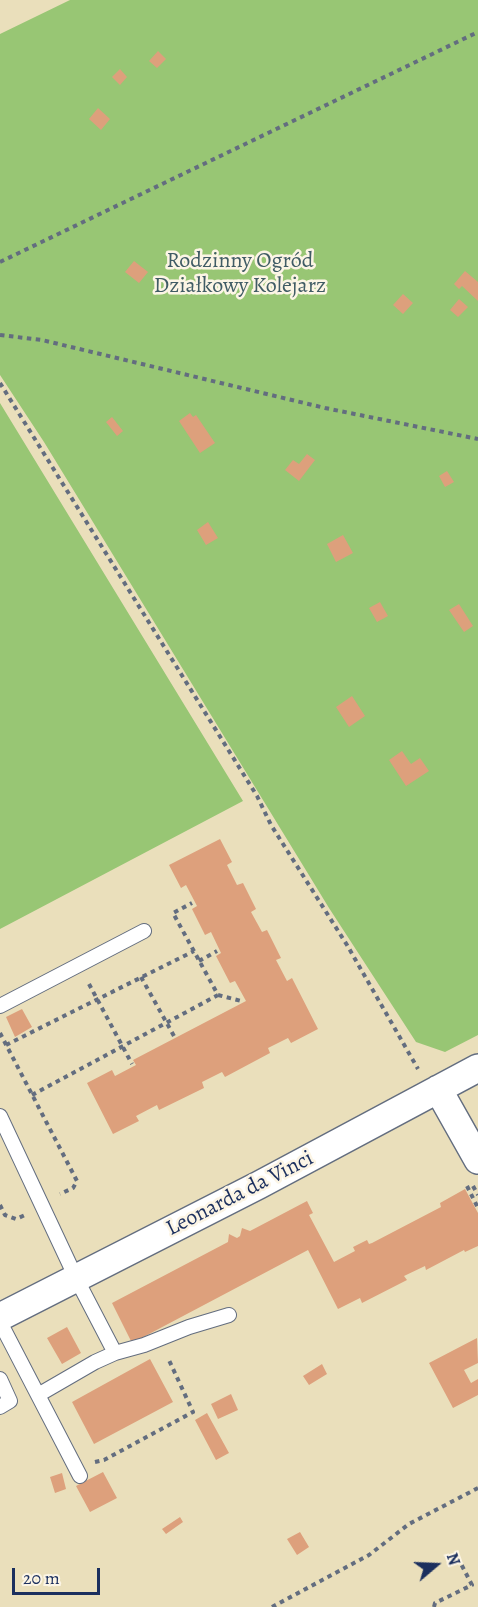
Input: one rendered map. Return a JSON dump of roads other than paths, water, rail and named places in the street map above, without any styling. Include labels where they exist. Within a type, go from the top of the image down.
[{"type":"street","name":"Leonarda da Vinci","points":[[0,1320],[478,1068]]},
{"type":"street","points":[[438,1089],[478,1160]]},
{"type":"lane","points":[[0,1006],[144,931]]},
{"type":"lane","points":[[0,1116],[76,1278],[115,1353]]},
{"type":"lane","points":[[38,1395],[115,1353],[229,1315]]},
{"type":"lane","points":[[0,1320],[80,1476]]},
{"type":"lane","points":[[0,1379],[10,1401],[0,1407]]},
{"type":"park label","name":"Rodzinny Ogród Działkowy Kolejarz","points":[[240,274]]}]
